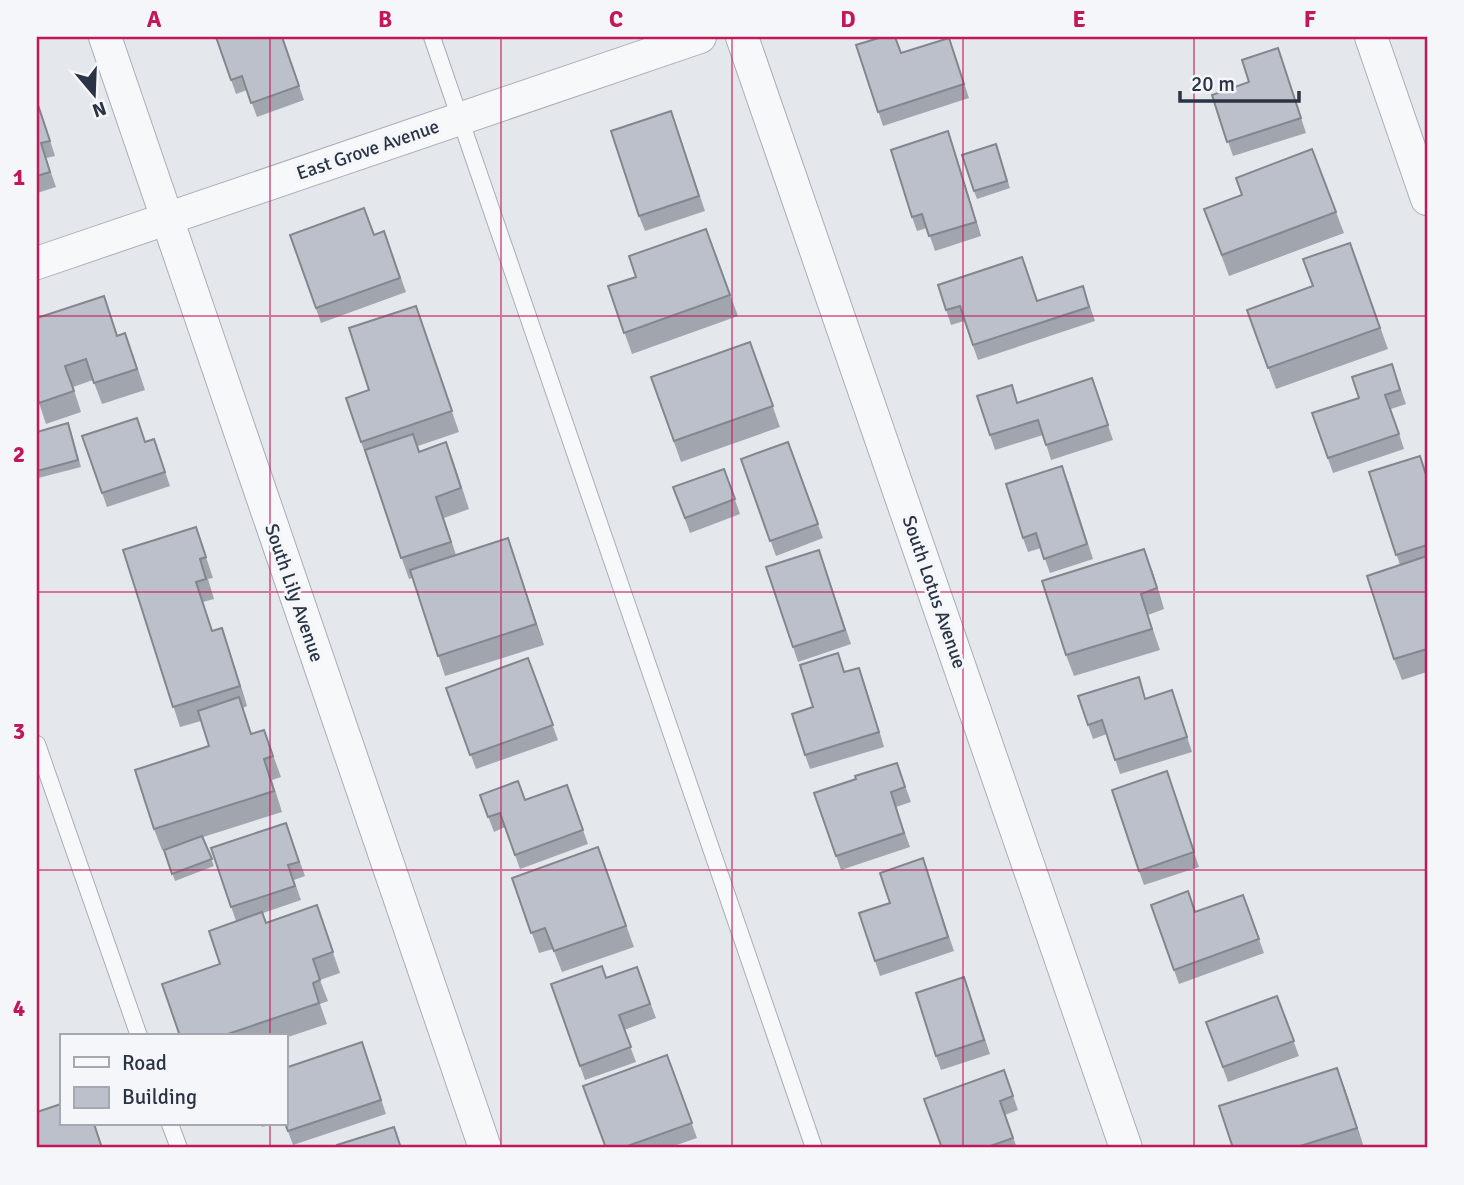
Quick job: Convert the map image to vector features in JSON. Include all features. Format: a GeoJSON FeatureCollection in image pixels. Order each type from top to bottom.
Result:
{"type":"FeatureCollection","features":[{"type":"Feature","properties":{"kind":"street","name":"South Lily Avenue"},"geometry":{"type":"LineString","coordinates":[[105,37],[485,1148]]}},
{"type":"Feature","properties":{"kind":"street","name":"East Grove Avenue"},"geometry":{"type":"LineString","coordinates":[[37,263],[700,37]]}},
{"type":"Feature","properties":{"kind":"street","name":"South Lotus Avenue"},"geometry":{"type":"LineString","coordinates":[[742,37],[1126,1148]]}},
{"type":"Feature","properties":{"kind":"street"},"geometry":{"type":"LineString","coordinates":[[1371,37],[1427,199]]}},
{"type":"Feature","properties":{"kind":"lane"},"geometry":{"type":"LineString","coordinates":[[432,37],[814,1148]]}},
{"type":"Feature","properties":{"kind":"lane"},"geometry":{"type":"LineString","coordinates":[[37,744],[138,1034]]}},
{"type":"Feature","properties":{"kind":"lane"},"geometry":{"type":"LineString","coordinates":[[171,1126],[179,1148]]}},
{"type":"Feature","properties":{"kind":"building"},"geometry":{"type":"Polygon","coordinates":[[[216,37],[282,37],[299,86],[251,103],[242,76],[231,80],[216,37]]]}},
{"type":"Feature","properties":{"kind":"building"},"geometry":{"type":"Polygon","coordinates":[[[882,37],[895,37],[901,53],[949,38],[964,84],[878,112],[856,45],[882,37]]]}},
{"type":"Feature","properties":{"kind":"building"},"geometry":{"type":"Polygon","coordinates":[[[1278,48],[1301,118],[1227,142],[1212,95],[1249,82],[1242,60],[1278,48]]]}},
{"type":"Feature","properties":{"kind":"building"},"geometry":{"type":"Polygon","coordinates":[[[37,102],[50,141],[41,143],[50,172],[37,176],[37,102]]]}},
{"type":"Feature","properties":{"kind":"building"},"geometry":{"type":"Polygon","coordinates":[[[671,111],[699,196],[639,216],[611,131],[671,111]]]}},
{"type":"Feature","properties":{"kind":"building"},"geometry":{"type":"Polygon","coordinates":[[[948,131],[976,222],[929,236],[922,214],[912,217],[891,150],[948,131]]]}},
{"type":"Feature","properties":{"kind":"building"},"geometry":{"type":"Polygon","coordinates":[[[996,144],[1007,181],[974,191],[962,155],[996,144]]]}},
{"type":"Feature","properties":{"kind":"building"},"geometry":{"type":"Polygon","coordinates":[[[1312,149],[1336,212],[1222,255],[1204,209],[1242,195],[1236,178],[1312,149]]]}},
{"type":"Feature","properties":{"kind":"building"},"geometry":{"type":"Polygon","coordinates":[[[364,208],[374,235],[384,231],[400,278],[316,308],[290,235],[364,208]]]}},
{"type":"Feature","properties":{"kind":"building"},"geometry":{"type":"Polygon","coordinates":[[[706,229],[730,295],[624,333],[608,286],[636,277],[629,256],[706,229]]]}},
{"type":"Feature","properties":{"kind":"building"},"geometry":{"type":"Polygon","coordinates":[[[1350,243],[1380,328],[1268,368],[1247,310],[1313,286],[1303,259],[1350,243]]]}},
{"type":"Feature","properties":{"kind":"building"},"geometry":{"type":"Polygon","coordinates":[[[1022,257],[1037,301],[1083,286],[1089,307],[973,345],[960,306],[946,310],[938,285],[1022,257]]]}},
{"type":"Feature","properties":{"kind":"building"},"geometry":{"type":"Polygon","coordinates":[[[104,296],[117,336],[125,333],[137,369],[94,383],[86,359],[65,366],[74,391],[39,403],[37,318],[104,296]]]}},
{"type":"Feature","properties":{"kind":"building"},"geometry":{"type":"Polygon","coordinates":[[[416,306],[452,411],[361,442],[346,398],[369,390],[349,328],[416,306]]]}},
{"type":"Feature","properties":{"kind":"building"},"geometry":{"type":"Polygon","coordinates":[[[750,342],[773,406],[674,441],[651,377],[750,342]]]}},
{"type":"Feature","properties":{"kind":"building"},"geometry":{"type":"Polygon","coordinates":[[[1392,364],[1400,390],[1385,395],[1399,434],[1328,458],[1312,413],[1359,398],[1352,377],[1392,364]]]}},
{"type":"Feature","properties":{"kind":"building"},"geometry":{"type":"Polygon","coordinates":[[[1092,378],[1108,425],[1046,445],[1038,420],[990,435],[977,396],[1012,385],[1017,403],[1092,378]]]}},
{"type":"Feature","properties":{"kind":"building"},"geometry":{"type":"Polygon","coordinates":[[[137,418],[145,442],[154,439],[165,472],[102,493],[82,436],[137,418]]]}},
{"type":"Feature","properties":{"kind":"building"},"geometry":{"type":"Polygon","coordinates":[[[68,423],[78,460],[37,471],[37,432],[68,423]]]}},
{"type":"Feature","properties":{"kind":"building"},"geometry":{"type":"Polygon","coordinates":[[[413,434],[419,452],[446,442],[461,488],[436,497],[451,542],[401,558],[365,450],[413,434]]]}},
{"type":"Feature","properties":{"kind":"building"},"geometry":{"type":"Polygon","coordinates":[[[788,442],[818,524],[770,541],[741,459],[788,442]]]}},
{"type":"Feature","properties":{"kind":"building"},"geometry":{"type":"Polygon","coordinates":[[[1420,456],[1427,478],[1427,545],[1396,555],[1369,472],[1420,456]]]}},
{"type":"Feature","properties":{"kind":"building"},"geometry":{"type":"Polygon","coordinates":[[[1062,466],[1087,544],[1044,559],[1036,533],[1023,538],[1006,484],[1062,466]]]}},
{"type":"Feature","properties":{"kind":"building"},"geometry":{"type":"Polygon","coordinates":[[[724,469],[735,499],[685,518],[673,487],[724,469]]]}},
{"type":"Feature","properties":{"kind":"building"},"geometry":{"type":"Polygon","coordinates":[[[196,527],[206,557],[200,559],[206,579],[196,582],[212,631],[222,628],[240,686],[173,707],[123,550],[196,527]]]}},
{"type":"Feature","properties":{"kind":"building"},"geometry":{"type":"Polygon","coordinates":[[[508,538],[536,624],[438,656],[410,570],[508,538]]]}},
{"type":"Feature","properties":{"kind":"building"},"geometry":{"type":"Polygon","coordinates":[[[1144,549],[1157,588],[1141,594],[1152,629],[1066,655],[1042,581],[1144,549]]]}},
{"type":"Feature","properties":{"kind":"building"},"geometry":{"type":"Polygon","coordinates":[[[819,550],[845,630],[793,647],[766,567],[819,550]]]}},
{"type":"Feature","properties":{"kind":"building"},"geometry":{"type":"Polygon","coordinates":[[[1427,556],[1427,649],[1394,659],[1367,576],[1427,556]]]}},
{"type":"Feature","properties":{"kind":"building"},"geometry":{"type":"Polygon","coordinates":[[[838,653],[844,672],[859,668],[879,732],[805,755],[792,714],[813,707],[800,665],[838,653]]]}},
{"type":"Feature","properties":{"kind":"building"},"geometry":{"type":"Polygon","coordinates":[[[528,658],[553,725],[470,755],[446,688],[528,658]]]}},
{"type":"Feature","properties":{"kind":"building"},"geometry":{"type":"Polygon","coordinates":[[[1139,677],[1145,699],[1172,690],[1187,737],[1115,760],[1102,720],[1088,725],[1078,696],[1139,677]]]}},
{"type":"Feature","properties":{"kind":"building"},"geometry":{"type":"Polygon","coordinates":[[[239,697],[251,734],[264,730],[273,756],[264,759],[274,791],[154,829],[135,770],[209,746],[198,711],[239,697]]]}},
{"type":"Feature","properties":{"kind":"building"},"geometry":{"type":"Polygon","coordinates":[[[897,763],[905,787],[891,792],[904,833],[836,856],[814,793],[897,763]]]}},
{"type":"Feature","properties":{"kind":"building"},"geometry":{"type":"Polygon","coordinates":[[[1167,771],[1194,852],[1139,871],[1112,790],[1167,771]]]}},
{"type":"Feature","properties":{"kind":"building"},"geometry":{"type":"Polygon","coordinates":[[[518,781],[525,800],[567,785],[583,830],[515,855],[500,813],[488,817],[480,795],[518,781]]]}},
{"type":"Feature","properties":{"kind":"building"},"geometry":{"type":"Polygon","coordinates":[[[286,823],[299,862],[288,865],[295,886],[231,907],[211,848],[286,823]]]}},
{"type":"Feature","properties":{"kind":"building"},"geometry":{"type":"Polygon","coordinates":[[[202,836],[212,859],[172,874],[164,850],[202,836]]]}},
{"type":"Feature","properties":{"kind":"building"},"geometry":{"type":"Polygon","coordinates":[[[598,847],[626,926],[554,951],[545,928],[531,933],[512,878],[598,847]]]}},
{"type":"Feature","properties":{"kind":"building"},"geometry":{"type":"Polygon","coordinates":[[[923,858],[948,937],[875,961],[859,913],[890,903],[880,873],[923,858]]]}},
{"type":"Feature","properties":{"kind":"building"},"geometry":{"type":"Polygon","coordinates":[[[1188,891],[1195,912],[1243,895],[1259,939],[1174,970],[1151,905],[1188,891]]]}},
{"type":"Feature","properties":{"kind":"building"},"geometry":{"type":"Polygon","coordinates":[[[317,905],[333,952],[313,959],[320,980],[313,983],[319,1003],[228,1034],[179,1034],[162,984],[220,964],[209,931],[262,912],[266,923],[317,905]]]}},
{"type":"Feature","properties":{"kind":"building"},"geometry":{"type":"Polygon","coordinates":[[[602,966],[606,978],[637,967],[650,1004],[619,1015],[631,1047],[580,1066],[551,984],[602,966]]]}},
{"type":"Feature","properties":{"kind":"building"},"geometry":{"type":"Polygon","coordinates":[[[964,977],[984,1040],[936,1056],[916,993],[964,977]]]}},
{"type":"Feature","properties":{"kind":"building"},"geometry":{"type":"Polygon","coordinates":[[[1277,996],[1294,1041],[1223,1067],[1206,1022],[1277,996]]]}},
{"type":"Feature","properties":{"kind":"building"},"geometry":{"type":"Polygon","coordinates":[[[362,1042],[381,1100],[288,1131],[287,1067],[362,1042]]]}},
{"type":"Feature","properties":{"kind":"building"},"geometry":{"type":"Polygon","coordinates":[[[667,1055],[692,1123],[622,1148],[606,1148],[583,1086],[667,1055]]]}},
{"type":"Feature","properties":{"kind":"building"},"geometry":{"type":"Polygon","coordinates":[[[1337,1068],[1357,1128],[1294,1148],[1233,1148],[1219,1106],[1337,1068]]]}},
{"type":"Feature","properties":{"kind":"building"},"geometry":{"type":"Polygon","coordinates":[[[1004,1070],[1013,1096],[1000,1101],[1013,1138],[985,1148],[942,1148],[924,1099],[1004,1070]]]}},
{"type":"Feature","properties":{"kind":"building"},"geometry":{"type":"Polygon","coordinates":[[[60,1104],[60,1126],[95,1126],[102,1148],[37,1148],[37,1112],[60,1104]]]}},
{"type":"Feature","properties":{"kind":"building"},"geometry":{"type":"Polygon","coordinates":[[[394,1127],[401,1148],[338,1148],[337,1145],[394,1127]]]}}]}
